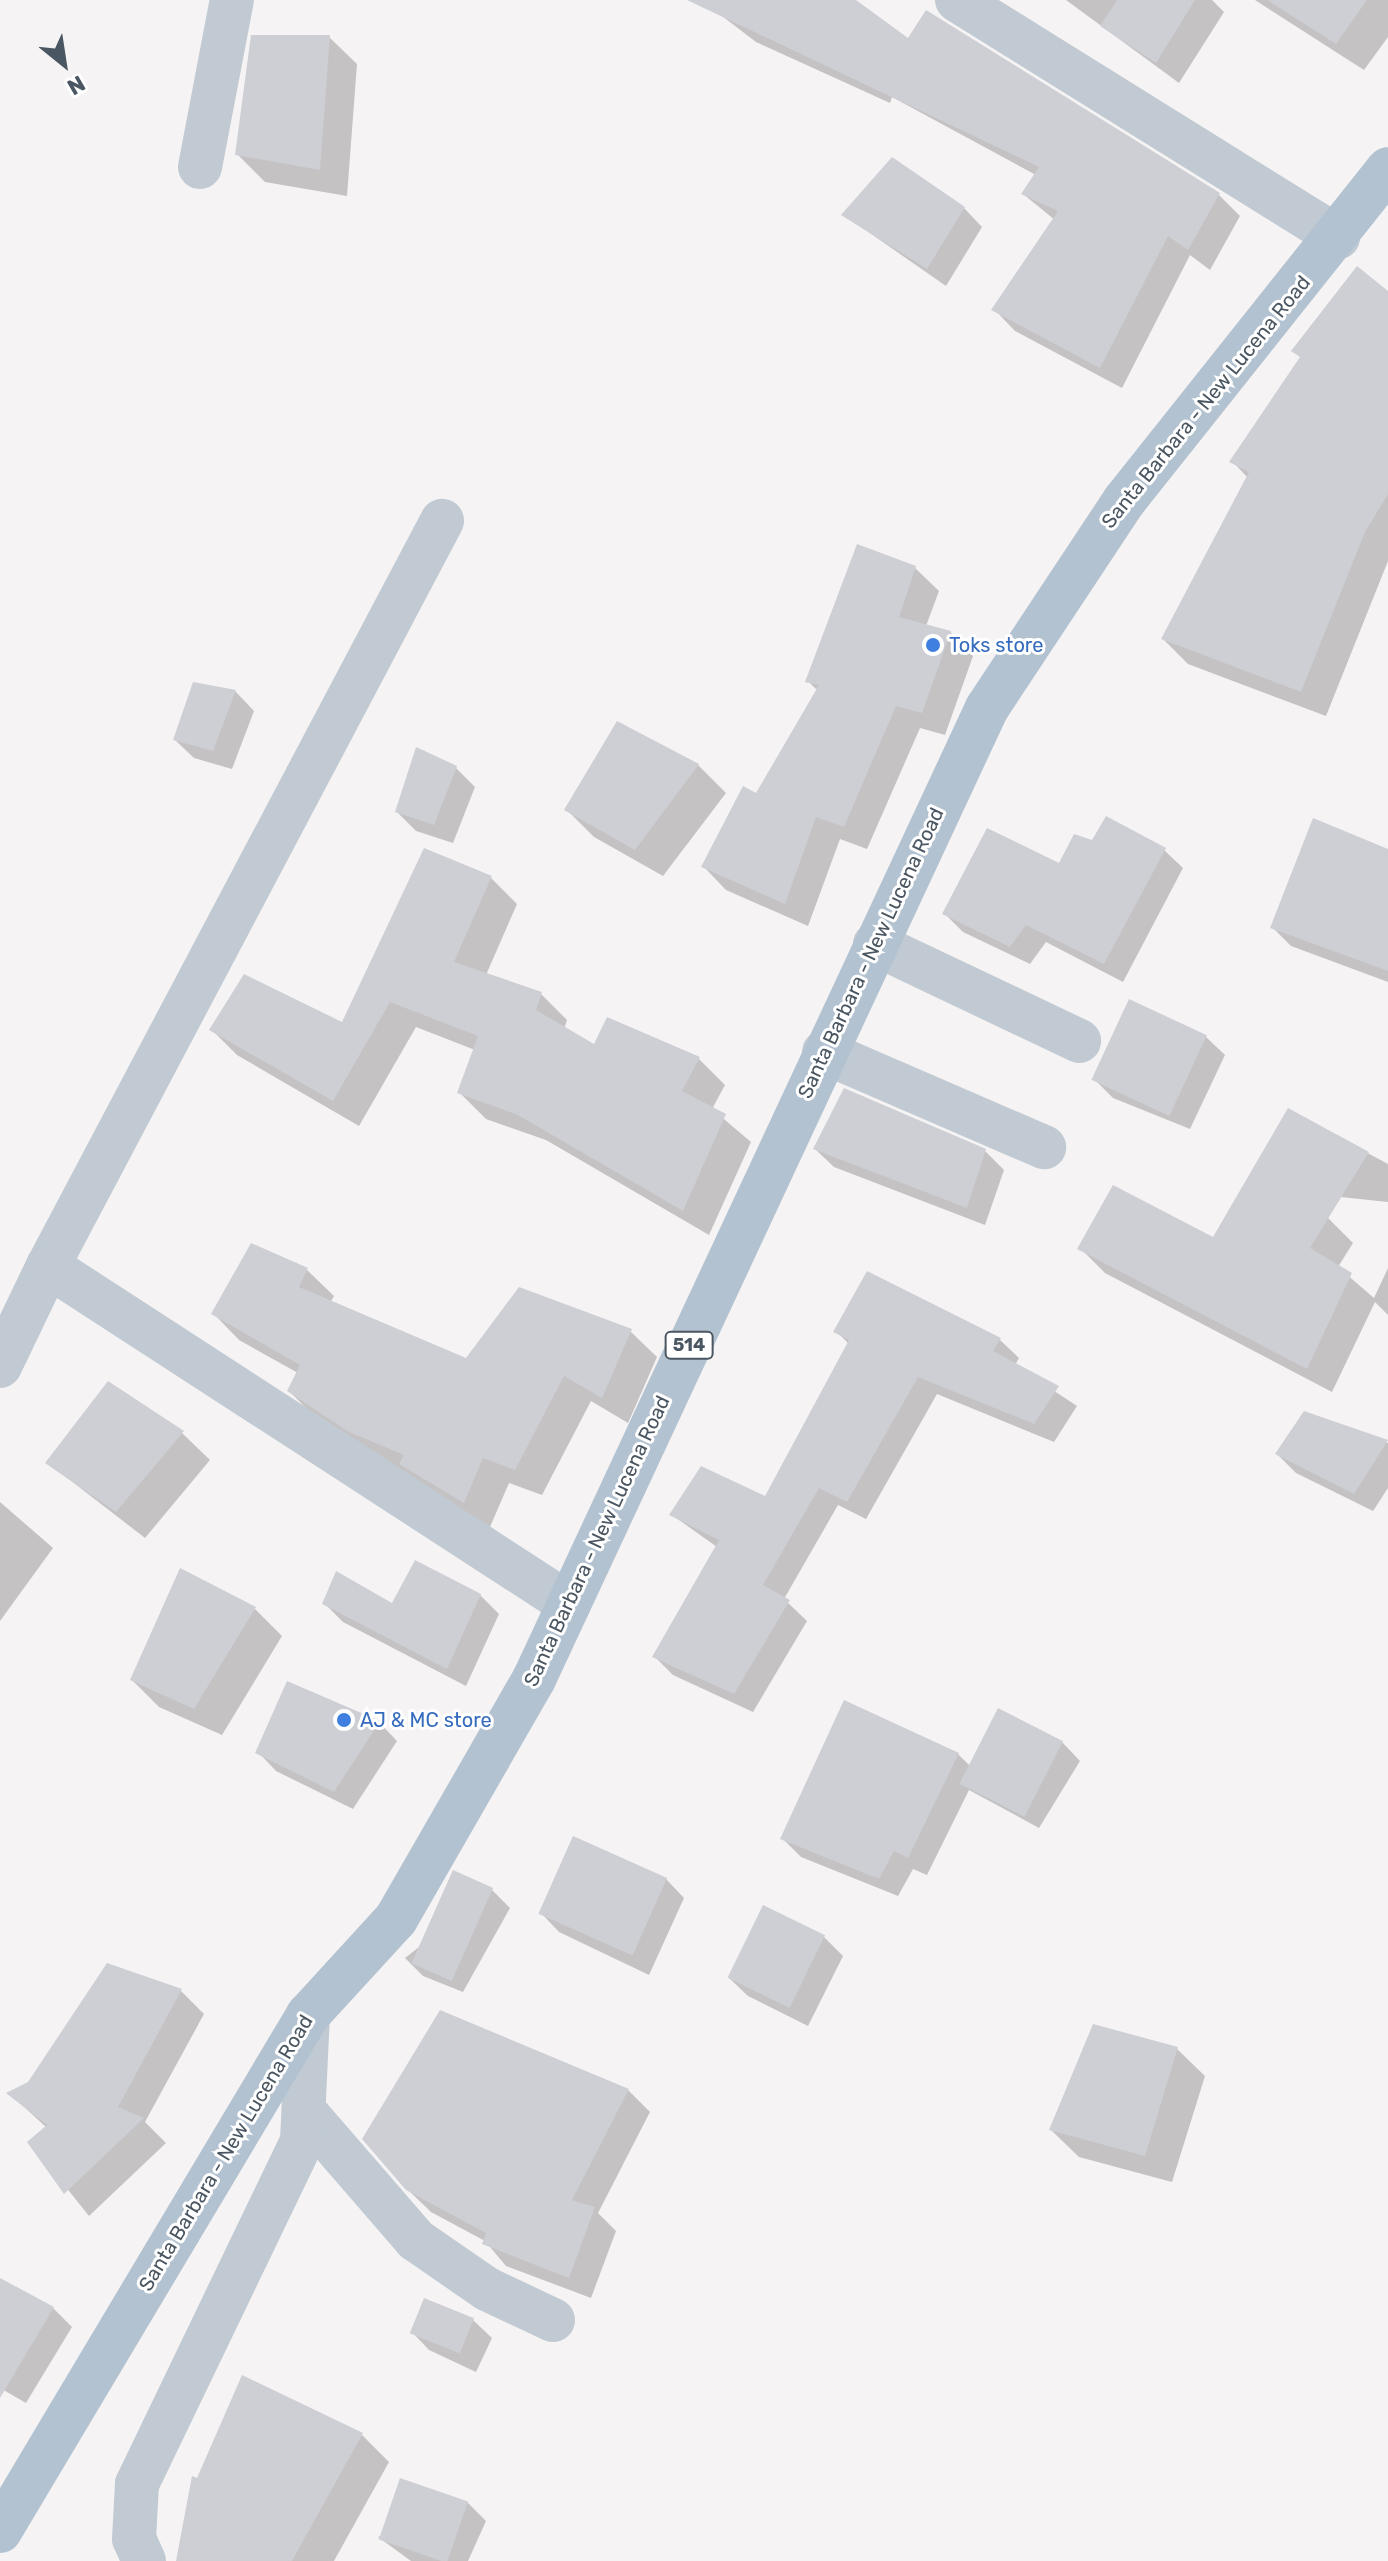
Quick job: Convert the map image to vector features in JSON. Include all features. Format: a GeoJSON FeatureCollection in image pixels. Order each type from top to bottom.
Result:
{"type":"FeatureCollection","features":[{"type":"Feature","properties":{"kind":"main road","name":"Santa Barbara - New Lucena Road"},"geometry":{"type":"LineString","coordinates":[[0,2531],[308,2015],[396,1919],[569,1604],[824,1052],[995,695],[1124,501],[1338,237],[1388,169]]}},
{"type":"Feature","properties":{"kind":"street"},"geometry":{"type":"LineString","coordinates":[[200,167],[232,0]]}},
{"type":"Feature","properties":{"kind":"street"},"geometry":{"type":"LineString","coordinates":[[957,0],[1338,237]]}},
{"type":"Feature","properties":{"kind":"street"},"geometry":{"type":"LineString","coordinates":[[0,1366],[48,1266],[442,521]]}},
{"type":"Feature","properties":{"kind":"street"},"geometry":{"type":"LineString","coordinates":[[875,944],[1079,1041]]}},
{"type":"Feature","properties":{"kind":"street"},"geometry":{"type":"LineString","coordinates":[[824,1052],[1044,1147]]}},
{"type":"Feature","properties":{"kind":"street"},"geometry":{"type":"LineString","coordinates":[[48,1266],[569,1604]]}},
{"type":"Feature","properties":{"kind":"street"},"geometry":{"type":"LineString","coordinates":[[144,2561],[134,2539],[137,2484],[302,2141],[306,2113],[308,2015]]}},
{"type":"Feature","properties":{"kind":"street"},"geometry":{"type":"LineString","coordinates":[[306,2113],[416,2240],[487,2289],[553,2320]]}},
{"type":"Feature","properties":{"kind":"building"},"geometry":{"type":"Polygon","coordinates":[[[687,0],[856,0],[908,38],[926,10],[1220,193],[1188,250],[1168,236],[1100,368],[991,310],[1058,211],[1021,194],[1039,167],[687,0]]]}},
{"type":"Feature","properties":{"kind":"building"},"geometry":{"type":"Polygon","coordinates":[[[1117,0],[1195,0],[1156,63],[1100,26],[1117,0]]]}},
{"type":"Feature","properties":{"kind":"building"},"geometry":{"type":"Polygon","coordinates":[[[1267,0],[1367,0],[1336,44],[1267,0]]]}},
{"type":"Feature","properties":{"kind":"building"},"geometry":{"type":"Polygon","coordinates":[[[251,35],[330,35],[320,170],[235,155],[251,35]]]}},
{"type":"Feature","properties":{"kind":"building"},"geometry":{"type":"Polygon","coordinates":[[[892,157],[965,207],[927,269],[841,215],[892,157]]]}},
{"type":"Feature","properties":{"kind":"building"},"geometry":{"type":"Polygon","coordinates":[[[1357,266],[1388,291],[1388,494],[1365,532],[1301,692],[1161,639],[1249,472],[1229,462],[1300,357],[1291,351],[1357,266]]]}},
{"type":"Feature","properties":{"kind":"building"},"geometry":{"type":"Polygon","coordinates":[[[857,544],[916,566],[899,617],[951,631],[922,713],[896,706],[844,827],[816,817],[785,904],[701,867],[743,786],[756,793],[819,685],[805,682],[857,544]]]}},
{"type":"Feature","properties":{"kind":"building"},"geometry":{"type":"Polygon","coordinates":[[[193,682],[236,690],[213,751],[173,740],[193,682]]]}},
{"type":"Feature","properties":{"kind":"building"},"geometry":{"type":"Polygon","coordinates":[[[617,721],[699,764],[635,850],[564,810],[617,721]]]}},
{"type":"Feature","properties":{"kind":"building"},"geometry":{"type":"Polygon","coordinates":[[[416,747],[457,766],[434,825],[395,812],[416,747]]]}},
{"type":"Feature","properties":{"kind":"building"},"geometry":{"type":"Polygon","coordinates":[[[1106,816],[1166,848],[1104,964],[1026,925],[1010,947],[942,914],[987,828],[1059,863],[1074,834],[1092,840],[1106,816]]]}},
{"type":"Feature","properties":{"kind":"building"},"geometry":{"type":"Polygon","coordinates":[[[1313,818],[1388,849],[1388,971],[1270,928],[1313,818]]]}},
{"type":"Feature","properties":{"kind":"building"},"geometry":{"type":"Polygon","coordinates":[[[424,848],[492,876],[454,962],[542,992],[536,1010],[594,1044],[607,1017],[700,1057],[682,1091],[726,1114],[683,1211],[518,1115],[457,1093],[478,1036],[390,1002],[333,1101],[209,1030],[244,974],[342,1022],[424,848]]]}},
{"type":"Feature","properties":{"kind":"building"},"geometry":{"type":"Polygon","coordinates":[[[1129,999],[1207,1035],[1169,1116],[1091,1080],[1129,999]]]}},
{"type":"Feature","properties":{"kind":"building"},"geometry":{"type":"Polygon","coordinates":[[[844,1088],[986,1149],[967,1208],[813,1149],[844,1088]]]}},
{"type":"Feature","properties":{"kind":"building"},"geometry":{"type":"Polygon","coordinates":[[[1288,1108],[1369,1152],[1310,1248],[1352,1273],[1307,1369],[1077,1249],[1113,1185],[1213,1237],[1288,1108]]]}},
{"type":"Feature","properties":{"kind":"building"},"geometry":{"type":"Polygon","coordinates":[[[251,1243],[308,1268],[299,1287],[466,1358],[519,1287],[632,1329],[602,1398],[564,1376],[515,1470],[483,1458],[464,1503],[399,1464],[404,1455],[349,1432],[287,1391],[300,1365],[211,1314],[251,1243]]]}},
{"type":"Feature","properties":{"kind":"building"},"geometry":{"type":"Polygon","coordinates":[[[867,1271],[1001,1338],[993,1351],[1059,1386],[1034,1424],[918,1377],[847,1502],[819,1488],[763,1585],[790,1600],[734,1694],[652,1657],[719,1540],[669,1515],[701,1466],[765,1496],[849,1340],[833,1332],[867,1271]]]}},
{"type":"Feature","properties":{"kind":"building"},"geometry":{"type":"Polygon","coordinates":[[[108,1381],[184,1431],[116,1512],[45,1463],[108,1381]]]}},
{"type":"Feature","properties":{"kind":"building"},"geometry":{"type":"Polygon","coordinates":[[[1304,1411],[1388,1440],[1354,1494],[1275,1454],[1304,1411]]]}},
{"type":"Feature","properties":{"kind":"building"},"geometry":{"type":"Polygon","coordinates":[[[415,1560],[481,1594],[447,1669],[322,1604],[336,1571],[392,1603],[415,1560]]]}},
{"type":"Feature","properties":{"kind":"building"},"geometry":{"type":"Polygon","coordinates":[[[180,1568],[256,1607],[194,1709],[130,1680],[180,1568]]]}},
{"type":"Feature","properties":{"kind":"building"},"geometry":{"type":"Polygon","coordinates":[[[287,1681],[380,1721],[334,1792],[255,1753],[287,1681]]]}},
{"type":"Feature","properties":{"kind":"building"},"geometry":{"type":"Polygon","coordinates":[[[844,1700],[959,1753],[908,1858],[894,1851],[879,1879],[780,1839],[844,1700]]]}},
{"type":"Feature","properties":{"kind":"building"},"geometry":{"type":"Polygon","coordinates":[[[998,1708],[1063,1741],[1024,1817],[959,1784],[998,1708]]]}},
{"type":"Feature","properties":{"kind":"building"},"geometry":{"type":"Polygon","coordinates":[[[573,1836],[667,1878],[633,1956],[538,1914],[573,1836]]]}},
{"type":"Feature","properties":{"kind":"building"},"geometry":{"type":"Polygon","coordinates":[[[453,1870],[493,1888],[452,1981],[412,1963],[453,1870]]]}},
{"type":"Feature","properties":{"kind":"building"},"geometry":{"type":"Polygon","coordinates":[[[763,1905],[825,1935],[790,2008],[727,1978],[763,1905]]]}},
{"type":"Feature","properties":{"kind":"building"},"geometry":{"type":"Polygon","coordinates":[[[107,1963],[182,1989],[118,2107],[144,2118],[64,2194],[27,2142],[47,2125],[6,2093],[28,2082],[107,1963]]]}},
{"type":"Feature","properties":{"kind":"building"},"geometry":{"type":"Polygon","coordinates":[[[440,2010],[629,2089],[572,2200],[595,2207],[569,2278],[482,2244],[486,2233],[406,2190],[362,2139],[440,2010]]]}},
{"type":"Feature","properties":{"kind":"building"},"geometry":{"type":"Polygon","coordinates":[[[1093,2024],[1178,2047],[1145,2156],[1049,2130],[1093,2024]]]}},
{"type":"Feature","properties":{"kind":"building"},"geometry":{"type":"Polygon","coordinates":[[[0,2278],[54,2307],[0,2398],[0,2278]]]}},
{"type":"Feature","properties":{"kind":"building"},"geometry":{"type":"Polygon","coordinates":[[[424,2298],[474,2318],[460,2353],[410,2333],[424,2298]]]}},
{"type":"Feature","properties":{"kind":"building"},"geometry":{"type":"Polygon","coordinates":[[[242,2375],[363,2433],[292,2561],[176,2561],[192,2476],[197,2478],[242,2375]]]}},
{"type":"Feature","properties":{"kind":"building"},"geometry":{"type":"Polygon","coordinates":[[[400,2478],[468,2501],[448,2561],[379,2539],[400,2478]]]}},
{"type":"Feature","properties":{"kind":"place","name":"Toks store"},"geometry":{"type":"Point","coordinates":[933,645]}},
{"type":"Feature","properties":{"kind":"place","name":"AJ & MC store"},"geometry":{"type":"Point","coordinates":[344,1720]}}]}
